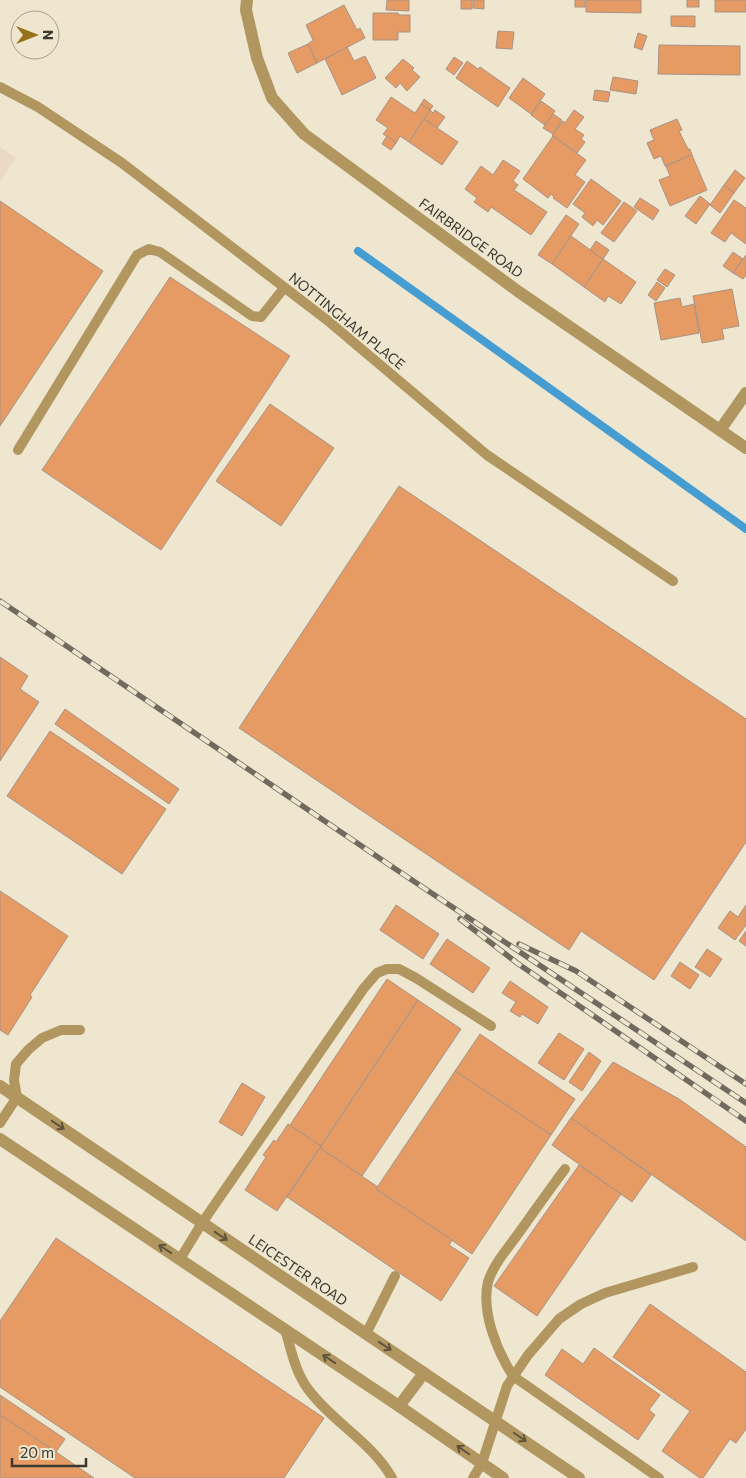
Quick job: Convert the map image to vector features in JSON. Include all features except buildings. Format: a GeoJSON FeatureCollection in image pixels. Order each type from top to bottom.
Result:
{"type":"FeatureCollection","features":[{"type":"Feature","properties":{"kind":"street","name":"FAIRBRIDGE ROAD"},"geometry":{"type":"LineString","coordinates":[[247,0],[246,10],[257,58],[272,98],[304,134],[519,292],[746,448]]}},
{"type":"Feature","properties":{"kind":"street"},"geometry":{"type":"LineString","coordinates":[[720,430],[746,393]]}},
{"type":"Feature","properties":{"kind":"street","name":"LEICESTER ROAD"},"geometry":{"type":"LineString","coordinates":[[0,1086],[579,1478]]}},
{"type":"Feature","properties":{"kind":"street"},"geometry":{"type":"LineString","coordinates":[[0,1139],[285,1329],[503,1478]]}},
{"type":"Feature","properties":{"kind":"street"},"geometry":{"type":"LineString","coordinates":[[399,1406],[424,1373]]}},
{"type":"Feature","properties":{"kind":"lane","name":"NOTTINGHAM PLACE"},"geometry":{"type":"LineString","coordinates":[[0,87],[38,108],[122,163],[328,320],[487,455],[673,582]]}},
{"type":"Feature","properties":{"kind":"lane"},"geometry":{"type":"LineString","coordinates":[[18,450],[137,255],[149,249],[160,252],[252,316],[261,317],[284,288]]}},
{"type":"Feature","properties":{"kind":"lane"},"geometry":{"type":"LineString","coordinates":[[180,1259],[202,1223],[364,988],[377,973],[387,969],[399,969],[491,1026]]}},
{"type":"Feature","properties":{"kind":"lane"},"geometry":{"type":"LineString","coordinates":[[0,1123],[17,1098],[14,1080],[16,1064],[28,1050],[42,1038],[61,1030],[80,1030]]}},
{"type":"Feature","properties":{"kind":"lane"},"geometry":{"type":"LineString","coordinates":[[565,1168],[501,1257],[488,1281],[487,1307],[494,1341],[502,1360],[513,1376],[659,1478]]}},
{"type":"Feature","properties":{"kind":"lane"},"geometry":{"type":"LineString","coordinates":[[473,1478],[482,1464],[507,1386],[548,1329],[569,1311],[605,1293],[693,1267]]}},
{"type":"Feature","properties":{"kind":"lane"},"geometry":{"type":"LineString","coordinates":[[366,1334],[395,1276]]}},
{"type":"Feature","properties":{"kind":"lane"},"geometry":{"type":"LineString","coordinates":[[285,1329],[297,1370],[306,1387],[318,1401],[361,1440],[392,1478]]}},
{"type":"Feature","properties":{"kind":"shaded area"},"geometry":{"type":"Polygon","coordinates":[[[0,147],[16,158],[0,182],[0,147]]]}},
{"type":"Feature","properties":{"kind":"waterway"},"geometry":{"type":"LineString","coordinates":[[358,251],[746,529]]}},
{"type":"Feature","properties":{"kind":"railway"},"geometry":{"type":"LineString","coordinates":[[0,601],[391,866],[746,1103]]}},
{"type":"Feature","properties":{"kind":"railway"},"geometry":{"type":"LineString","coordinates":[[460,919],[517,963],[746,1121]]}},
{"type":"Feature","properties":{"kind":"railway"},"geometry":{"type":"LineString","coordinates":[[519,944],[576,971],[746,1084]]}}]}
